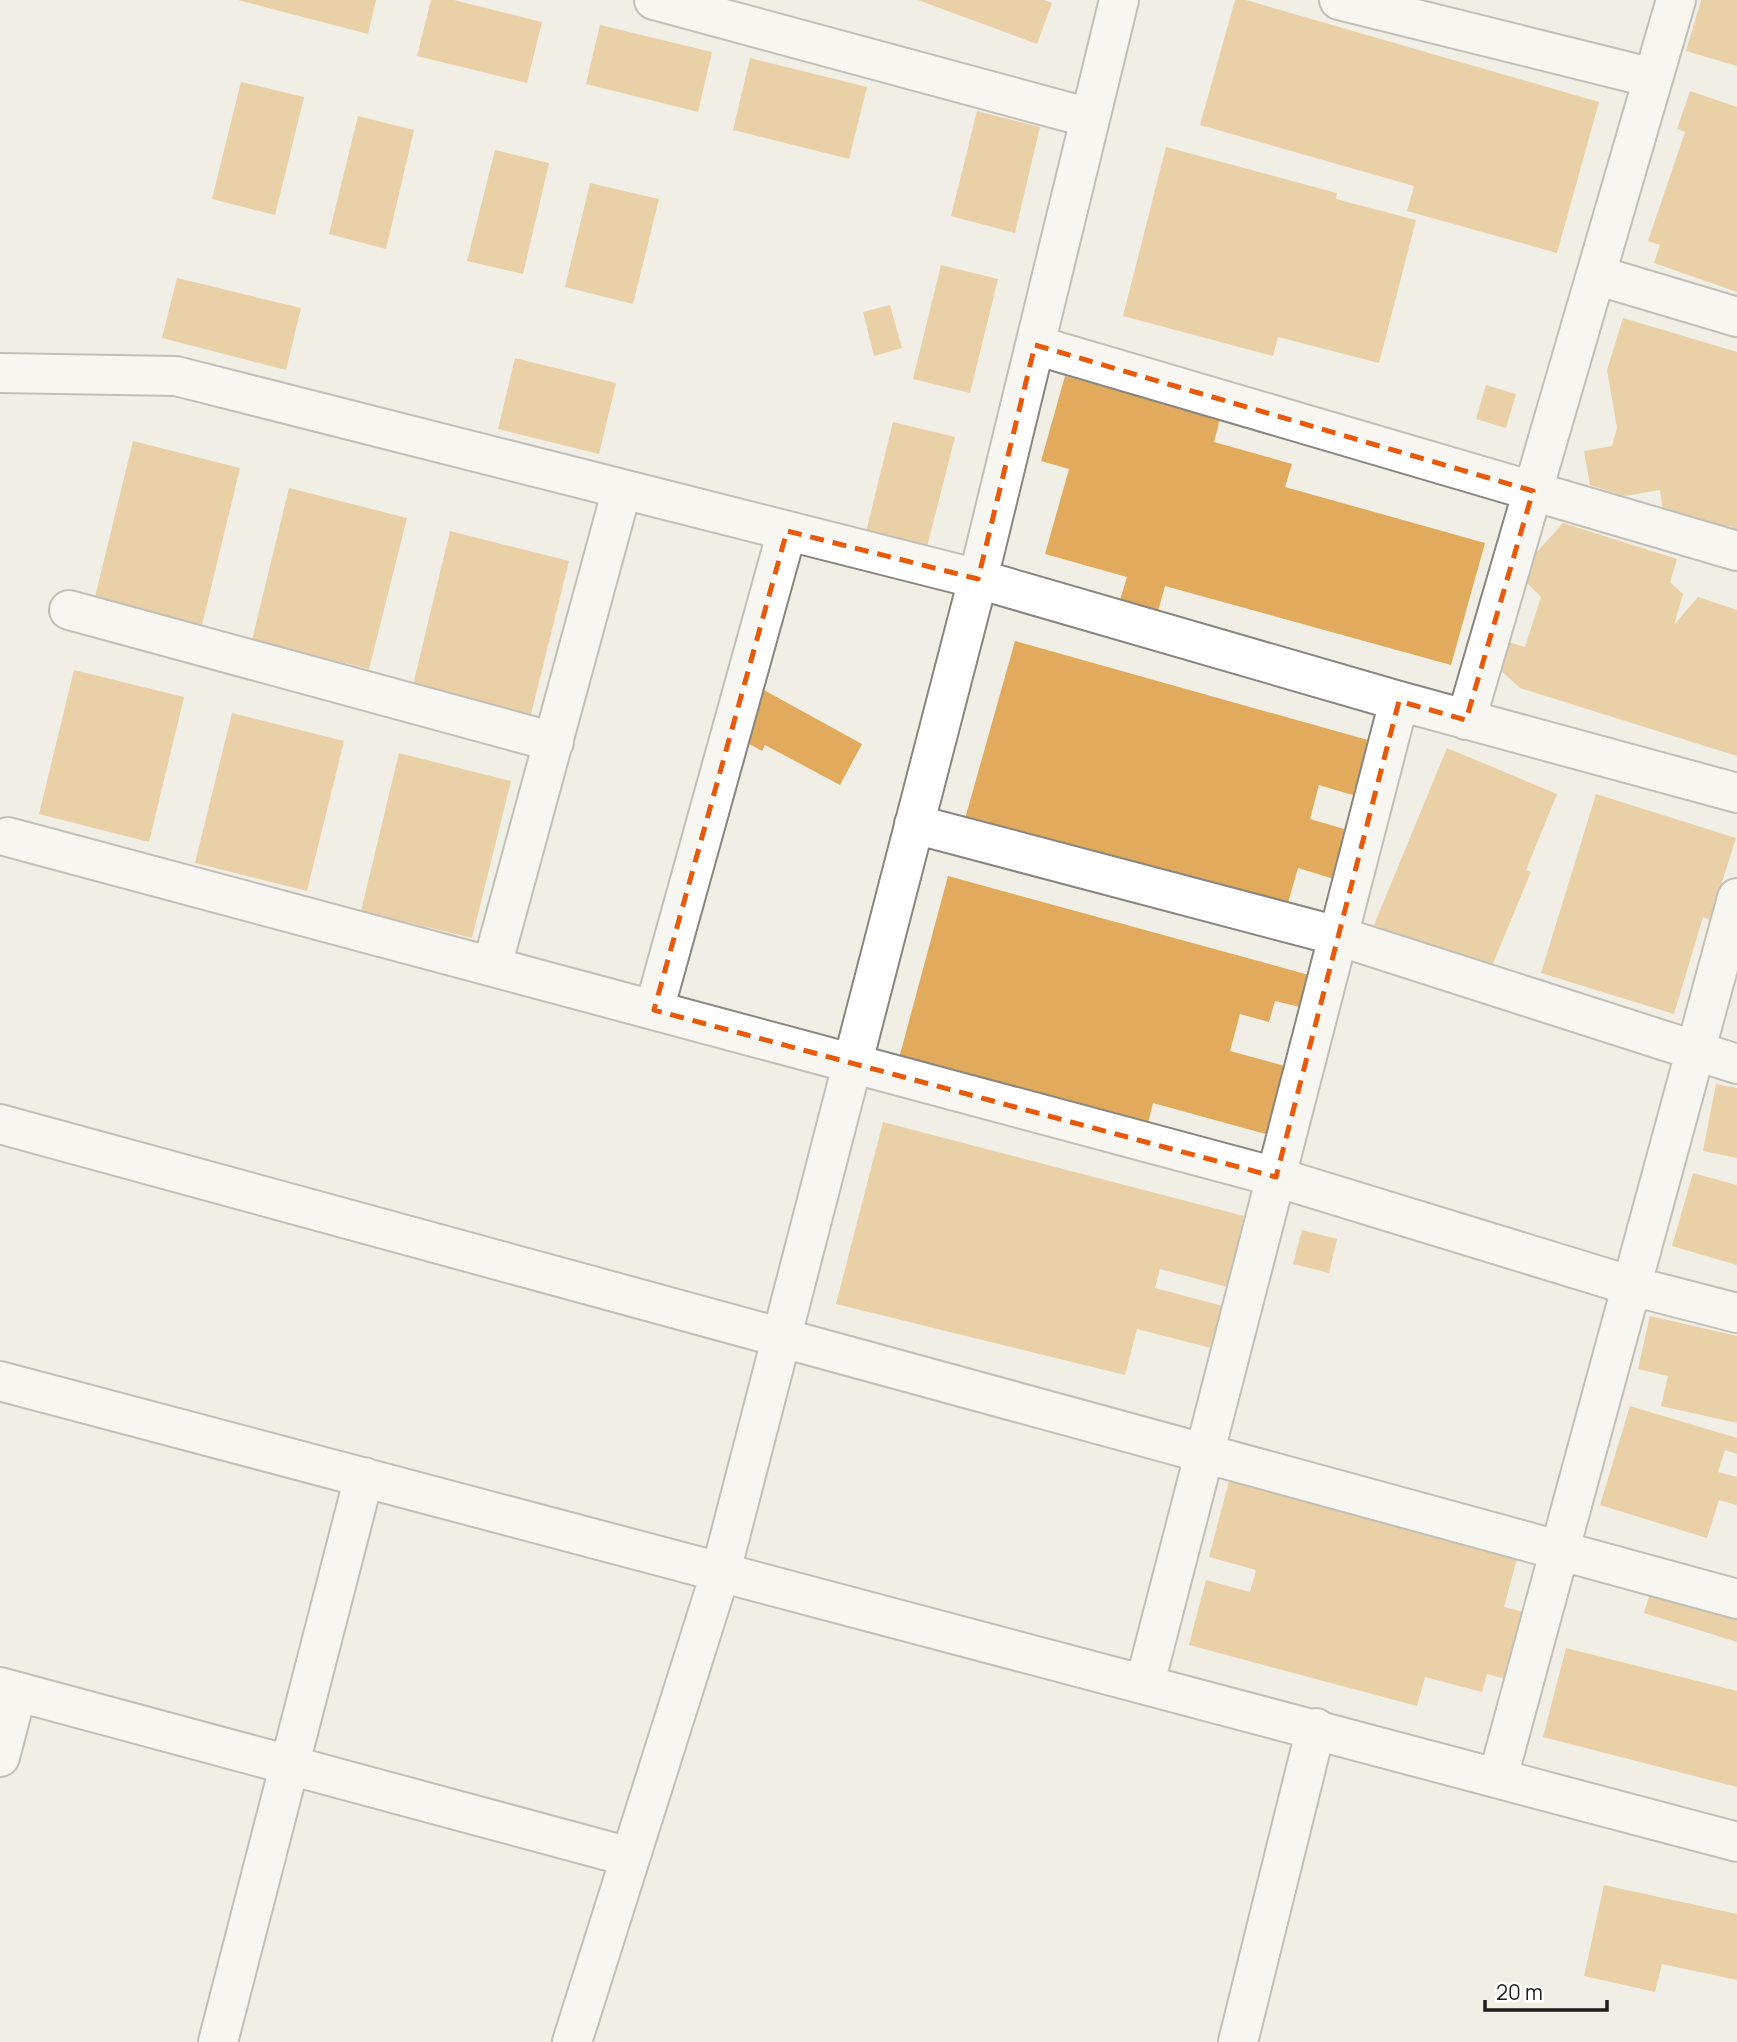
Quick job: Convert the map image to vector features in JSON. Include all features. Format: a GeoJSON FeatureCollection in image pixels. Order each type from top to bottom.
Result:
{"type":"FeatureCollection","features":[{"type":"Feature","properties":{"kind":"street"},"geometry":{"type":"LineString","coordinates":[[655,0],[1090,118]]}},
{"type":"Feature","properties":{"kind":"street"},"geometry":{"type":"LineString","coordinates":[[572,2042],[721,1571],[783,1340],[978,579],[1119,0]]}},
{"type":"Feature","properties":{"kind":"street"},"geometry":{"type":"LineString","coordinates":[[1339,0],[1653,78]]}},
{"type":"Feature","properties":{"kind":"street"},"geometry":{"type":"LineString","coordinates":[[1466,720],[1676,0]]}},
{"type":"Feature","properties":{"kind":"street"},"geometry":{"type":"LineString","coordinates":[[1596,275],[1737,317]]}},
{"type":"Feature","properties":{"kind":"street"},"geometry":{"type":"LineString","coordinates":[[1035,345],[1737,551]]}},
{"type":"Feature","properties":{"kind":"street"},"geometry":{"type":"LineString","coordinates":[[0,373],[176,376],[978,579],[1466,720],[1737,793]]}},
{"type":"Feature","properties":{"kind":"street"},"geometry":{"type":"LineString","coordinates":[[492,966],[622,489]]}},
{"type":"Feature","properties":{"kind":"street"},"geometry":{"type":"LineString","coordinates":[[654,1010],[787,531]]}},
{"type":"Feature","properties":{"kind":"street"},"geometry":{"type":"LineString","coordinates":[[69,610],[554,742]]}},
{"type":"Feature","properties":{"kind":"street"},"geometry":{"type":"LineString","coordinates":[[1144,1683],[1399,701]]}},
{"type":"Feature","properties":{"kind":"street"},"geometry":{"type":"LineString","coordinates":[[915,824],[1338,936],[1695,1053],[1737,1064]]}},
{"type":"Feature","properties":{"kind":"street"},"geometry":{"type":"LineString","coordinates":[[8,836],[1276,1177],[1632,1286],[1737,1313]]}},
{"type":"Feature","properties":{"kind":"street"},"geometry":{"type":"LineString","coordinates":[[1498,1777],[1737,898]]}},
{"type":"Feature","properties":{"kind":"street"},"geometry":{"type":"LineString","coordinates":[[0,1124],[1737,1599]]}},
{"type":"Feature","properties":{"kind":"street"},"geometry":{"type":"LineString","coordinates":[[0,1381],[1737,1842]]}},
{"type":"Feature","properties":{"kind":"street"},"geometry":{"type":"LineString","coordinates":[[218,2042],[364,1477]]}},
{"type":"Feature","properties":{"kind":"street"},"geometry":{"type":"LineString","coordinates":[[0,1757],[8,1690],[630,1857]]}},
{"type":"Feature","properties":{"kind":"street"},"geometry":{"type":"LineString","coordinates":[[1238,2042],[1315,1728]]}},
{"type":"Feature","properties":{"kind":"highlighted area"},"geometry":{"type":"Polygon","coordinates":[[[1035,345],[1533,491],[1466,720],[1399,701],[1276,1177],[654,1010],[787,531],[978,579],[1035,345]]]}},
{"type":"Feature","properties":{"kind":"building"},"geometry":{"type":"Polygon","coordinates":[[[238,0],[376,0],[368,34],[238,0]]]}},
{"type":"Feature","properties":{"kind":"building"},"geometry":{"type":"Polygon","coordinates":[[[431,0],[454,0],[542,22],[527,83],[417,56],[431,0]]]}},
{"type":"Feature","properties":{"kind":"building"},"geometry":{"type":"Polygon","coordinates":[[[918,0],[1044,0],[1052,3],[1037,44],[918,0]]]}},
{"type":"Feature","properties":{"kind":"building"},"geometry":{"type":"Polygon","coordinates":[[[1235,0],[1246,0],[1599,102],[1557,253],[1407,211],[1414,186],[1200,125],[1235,0]]]}},
{"type":"Feature","properties":{"kind":"building"},"geometry":{"type":"Polygon","coordinates":[[[1701,0],[1737,0],[1737,66],[1686,51],[1701,0]]]}},
{"type":"Feature","properties":{"kind":"building"},"geometry":{"type":"Polygon","coordinates":[[[600,25],[712,52],[698,112],[586,84],[600,25]]]}},
{"type":"Feature","properties":{"kind":"building"},"geometry":{"type":"Polygon","coordinates":[[[750,58],[867,87],[849,159],[733,130],[750,58]]]}},
{"type":"Feature","properties":{"kind":"building"},"geometry":{"type":"Polygon","coordinates":[[[241,82],[304,97],[275,215],[212,199],[241,82]]]}},
{"type":"Feature","properties":{"kind":"building"},"geometry":{"type":"Polygon","coordinates":[[[1690,91],[1737,107],[1737,292],[1654,263],[1660,245],[1648,241],[1685,132],[1677,129],[1690,91]]]}},
{"type":"Feature","properties":{"kind":"building"},"geometry":{"type":"Polygon","coordinates":[[[977,111],[1040,127],[1015,233],[951,216],[977,111]]]}},
{"type":"Feature","properties":{"kind":"building"},"geometry":{"type":"Polygon","coordinates":[[[358,116],[414,130],[386,249],[329,234],[358,116]]]}},
{"type":"Feature","properties":{"kind":"building"},"geometry":{"type":"Polygon","coordinates":[[[1166,147],[1337,193],[1336,199],[1416,220],[1379,363],[1278,337],[1273,356],[1123,316],[1166,147]]]}},
{"type":"Feature","properties":{"kind":"building"},"geometry":{"type":"Polygon","coordinates":[[[495,150],[549,163],[523,274],[467,261],[495,150]]]}},
{"type":"Feature","properties":{"kind":"building"},"geometry":{"type":"Polygon","coordinates":[[[590,183],[659,199],[633,304],[565,287],[590,183]]]}},
{"type":"Feature","properties":{"kind":"building"},"geometry":{"type":"Polygon","coordinates":[[[941,265],[998,279],[970,393],[913,379],[941,265]]]}},
{"type":"Feature","properties":{"kind":"building"},"geometry":{"type":"Polygon","coordinates":[[[177,278],[301,308],[286,370],[162,338],[177,278]]]}},
{"type":"Feature","properties":{"kind":"building"},"geometry":{"type":"Polygon","coordinates":[[[890,305],[902,348],[874,356],[863,312],[890,305]]]}},
{"type":"Feature","properties":{"kind":"building"},"geometry":{"type":"Polygon","coordinates":[[[1623,318],[1737,352],[1737,549],[1732,526],[1715,528],[1663,513],[1660,490],[1625,496],[1590,485],[1584,451],[1612,446],[1617,428],[1607,370],[1623,318]]]}},
{"type":"Feature","properties":{"kind":"building"},"geometry":{"type":"Polygon","coordinates":[[[515,358],[616,383],[599,454],[498,429],[515,358]]]}},
{"type":"Feature","properties":{"kind":"building"},"geometry":{"type":"Polygon","coordinates":[[[1065,376],[1220,419],[1214,442],[1292,464],[1285,487],[1485,543],[1451,665],[1165,586],[1158,611],[1120,600],[1127,577],[1045,554],[1069,469],[1041,461],[1065,376]]]}},
{"type":"Feature","properties":{"kind":"building"},"geometry":{"type":"Polygon","coordinates":[[[1486,385],[1516,394],[1506,428],[1476,419],[1486,385]]]}},
{"type":"Feature","properties":{"kind":"building"},"geometry":{"type":"Polygon","coordinates":[[[893,422],[955,437],[927,547],[866,532],[893,422]]]}},
{"type":"Feature","properties":{"kind":"building"},"geometry":{"type":"Polygon","coordinates":[[[133,441],[240,468],[202,625],[95,597],[133,441]]]}},
{"type":"Feature","properties":{"kind":"building"},"geometry":{"type":"Polygon","coordinates":[[[289,488],[407,518],[369,669],[252,640],[289,488]]]}},
{"type":"Feature","properties":{"kind":"building"},"geometry":{"type":"Polygon","coordinates":[[[1563,523],[1677,559],[1670,582],[1683,594],[1674,625],[1698,597],[1737,610],[1737,756],[1520,688],[1500,670],[1509,642],[1525,647],[1541,597],[1527,583],[1536,553],[1563,523]]]}},
{"type":"Feature","properties":{"kind":"building"},"geometry":{"type":"Polygon","coordinates":[[[450,531],[569,561],[531,714],[413,685],[450,531]]]}},
{"type":"Feature","properties":{"kind":"building"},"geometry":{"type":"Polygon","coordinates":[[[1015,641],[1382,744],[1366,799],[1319,785],[1310,819],[1351,831],[1337,880],[1298,868],[1287,906],[961,833],[1015,641]]]}},
{"type":"Feature","properties":{"kind":"building"},"geometry":{"type":"Polygon","coordinates":[[[74,670],[184,697],[149,842],[39,814],[74,670]]]}},
{"type":"Feature","properties":{"kind":"building"},"geometry":{"type":"Polygon","coordinates":[[[760,688],[862,744],[840,785],[765,745],[762,751],[733,735],[760,688]]]}},
{"type":"Feature","properties":{"kind":"building"},"geometry":{"type":"Polygon","coordinates":[[[232,713],[344,741],[307,891],[195,863],[232,713]]]}},
{"type":"Feature","properties":{"kind":"building"},"geometry":{"type":"Polygon","coordinates":[[[1447,748],[1557,794],[1526,870],[1531,872],[1489,973],[1374,925],[1447,748]]]}},
{"type":"Feature","properties":{"kind":"building"},"geometry":{"type":"Polygon","coordinates":[[[399,753],[511,781],[472,938],[361,911],[399,753]]]}},
{"type":"Feature","properties":{"kind":"building"},"geometry":{"type":"Polygon","coordinates":[[[1596,794],[1736,838],[1710,920],[1703,917],[1674,1014],[1541,973],[1596,794]]]}},
{"type":"Feature","properties":{"kind":"building"},"geometry":{"type":"Polygon","coordinates":[[[948,876],[1309,975],[1300,1007],[1275,1001],[1269,1022],[1240,1014],[1230,1051],[1292,1068],[1295,1142],[1153,1103],[1146,1131],[898,1062],[948,876]]]}},
{"type":"Feature","properties":{"kind":"building"},"geometry":{"type":"Polygon","coordinates":[[[1716,1084],[1737,1088],[1737,1158],[1703,1151],[1716,1084]]]}},
{"type":"Feature","properties":{"kind":"building"},"geometry":{"type":"Polygon","coordinates":[[[883,1122],[1244,1216],[1227,1287],[1160,1269],[1155,1288],[1234,1309],[1223,1351],[1137,1329],[1125,1375],[836,1304],[883,1122]]]}},
{"type":"Feature","properties":{"kind":"building"},"geometry":{"type":"Polygon","coordinates":[[[1693,1173],[1737,1185],[1737,1265],[1672,1246],[1693,1173]]]}},
{"type":"Feature","properties":{"kind":"building"},"geometry":{"type":"Polygon","coordinates":[[[1302,1230],[1337,1239],[1329,1273],[1293,1264],[1302,1230]]]}},
{"type":"Feature","properties":{"kind":"building"},"geometry":{"type":"Polygon","coordinates":[[[1650,1316],[1737,1336],[1737,1423],[1661,1406],[1668,1376],[1638,1369],[1650,1316]]]}},
{"type":"Feature","properties":{"kind":"building"},"geometry":{"type":"Polygon","coordinates":[[[1630,1406],[1737,1438],[1737,1454],[1725,1450],[1718,1472],[1737,1477],[1737,1505],[1719,1500],[1707,1538],[1600,1505],[1630,1406]]]}},
{"type":"Feature","properties":{"kind":"building"},"geometry":{"type":"Polygon","coordinates":[[[1234,1462],[1522,1540],[1504,1607],[1524,1612],[1506,1679],[1487,1674],[1482,1692],[1425,1677],[1417,1706],[1189,1645],[1206,1580],[1250,1592],[1256,1570],[1209,1557],[1234,1462]]]}},
{"type":"Feature","properties":{"kind":"building"},"geometry":{"type":"Polygon","coordinates":[[[1657,1570],[1737,1595],[1737,1642],[1644,1613],[1657,1570]]]}},
{"type":"Feature","properties":{"kind":"building"},"geometry":{"type":"Polygon","coordinates":[[[1566,1648],[1737,1691],[1737,1787],[1543,1737],[1566,1648]]]}},
{"type":"Feature","properties":{"kind":"building"},"geometry":{"type":"Polygon","coordinates":[[[1604,1885],[1737,1914],[1737,1980],[1662,1964],[1655,1992],[1584,1976],[1604,1885]]]}}]}
